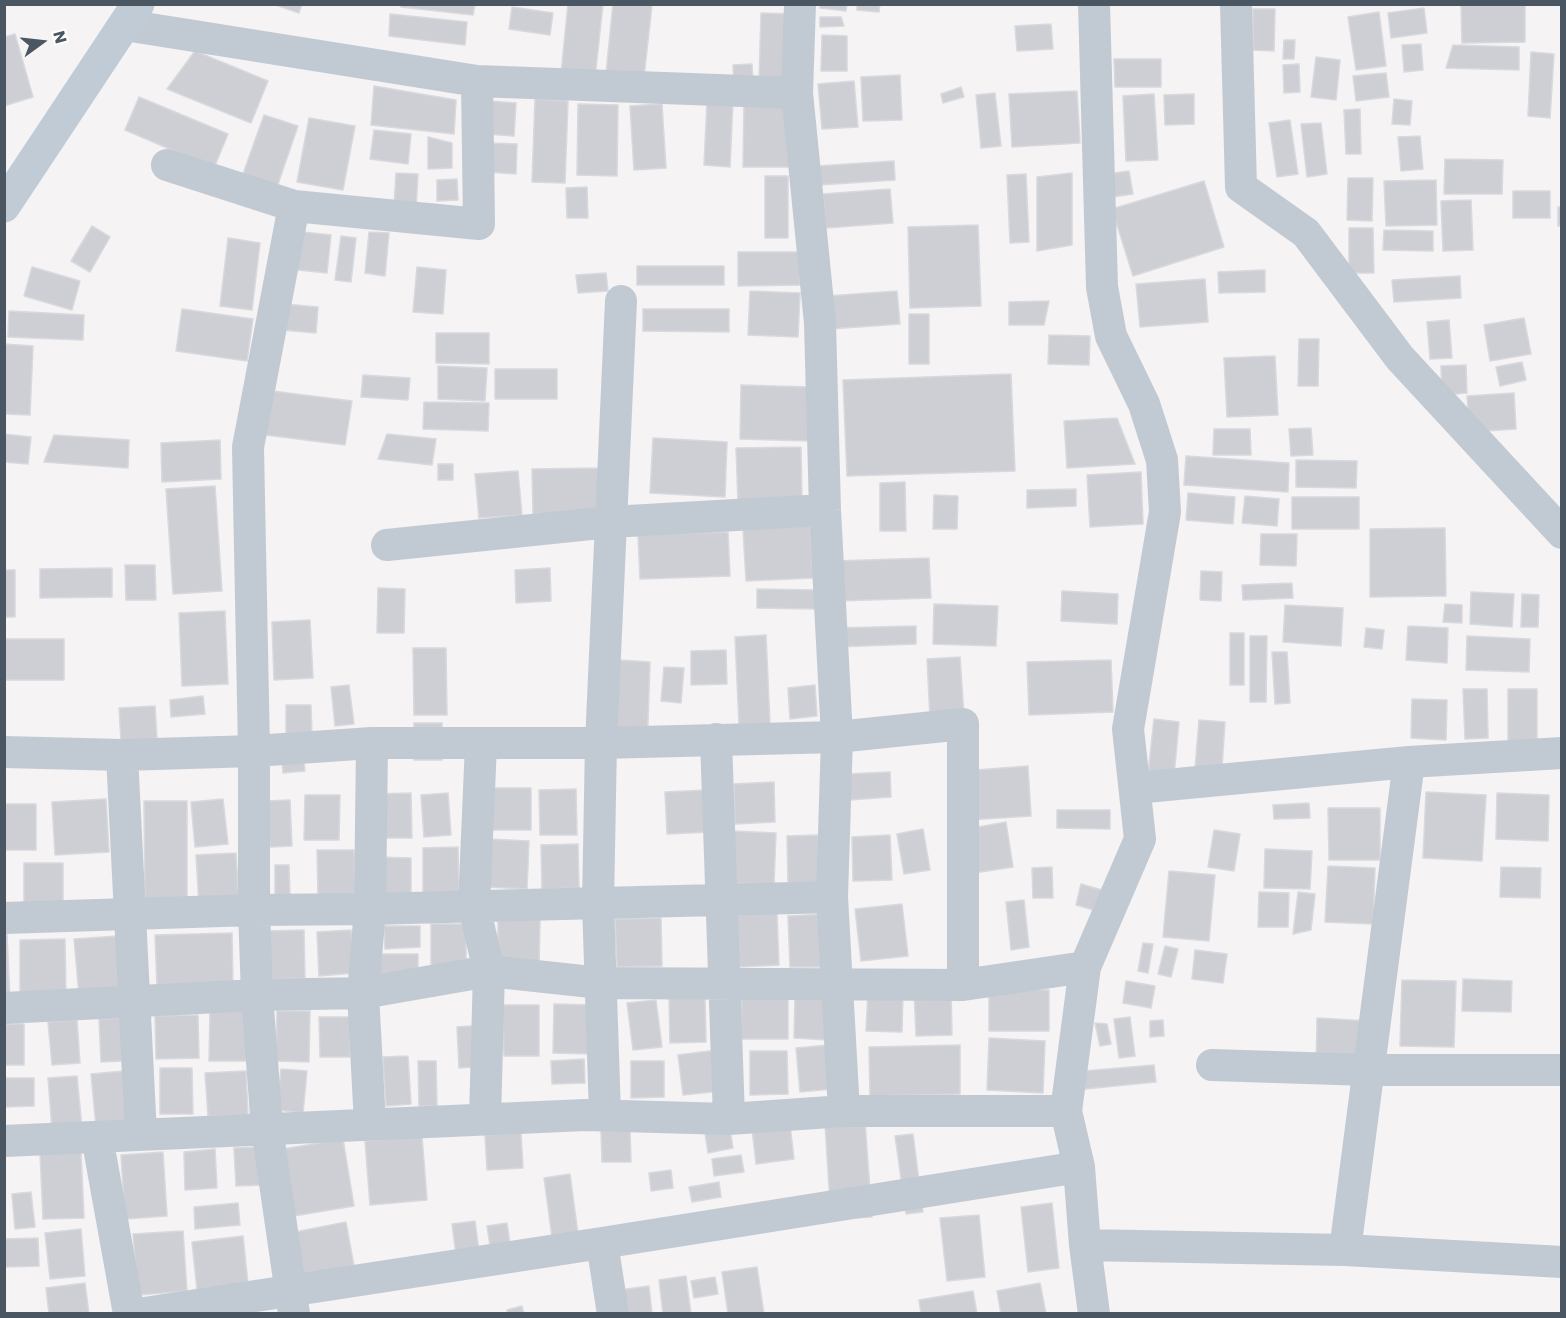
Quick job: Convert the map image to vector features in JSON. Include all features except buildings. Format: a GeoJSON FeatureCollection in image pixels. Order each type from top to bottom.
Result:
{"type":"FeatureCollection","features":[{"type":"Feature","properties":{"kind":"main road"},"geometry":{"type":"LineString","coordinates":[[9,191],[131,15]]}},
{"type":"Feature","properties":{"kind":"street"},"geometry":{"type":"LineString","coordinates":[[800,4],[797,93],[820,323],[825,510],[837,737],[832,897],[844,1111]]}},
{"type":"Feature","properties":{"kind":"street"},"geometry":{"type":"LineString","coordinates":[[1094,4],[1102,287],[1111,336],[1144,404],[1162,460],[1165,512],[1128,729],[1140,839],[1085,967],[1066,1111],[1079,1167],[1085,1245],[1094,1314]]}},
{"type":"Feature","properties":{"kind":"street"},"geometry":{"type":"LineString","coordinates":[[1236,4],[1241,188],[1306,233],[1400,358],[1562,533]]}},
{"type":"Feature","properties":{"kind":"street"},"geometry":{"type":"LineString","coordinates":[[131,15],[477,81],[797,93]]}},
{"type":"Feature","properties":{"kind":"street"},"geometry":{"type":"LineString","coordinates":[[166,165],[294,206],[478,224],[477,81]]}},
{"type":"Feature","properties":{"kind":"street"},"geometry":{"type":"LineString","coordinates":[[291,1302],[267,1128],[257,995],[248,447],[294,206]]}},
{"type":"Feature","properties":{"kind":"street"},"geometry":{"type":"LineString","coordinates":[[605,1115],[598,903],[601,743],[621,301]]}},
{"type":"Feature","properties":{"kind":"street"},"geometry":{"type":"LineString","coordinates":[[387,545],[610,522],[825,510]]}},
{"type":"Feature","properties":{"kind":"street"},"geometry":{"type":"LineString","coordinates":[[4,752],[122,755],[254,751],[372,743],[601,743],[837,737],[963,724],[963,985]]}},
{"type":"Feature","properties":{"kind":"street"},"geometry":{"type":"LineString","coordinates":[[716,739],[729,1119]]}},
{"type":"Feature","properties":{"kind":"street"},"geometry":{"type":"LineString","coordinates":[[370,1124],[363,993],[370,909],[372,743]]}},
{"type":"Feature","properties":{"kind":"street"},"geometry":{"type":"LineString","coordinates":[[481,744],[474,906],[489,971],[485,1119]]}},
{"type":"Feature","properties":{"kind":"street"},"geometry":{"type":"LineString","coordinates":[[1135,788],[1409,762],[1562,753]]}},
{"type":"Feature","properties":{"kind":"street"},"geometry":{"type":"LineString","coordinates":[[122,755],[141,1135]]}},
{"type":"Feature","properties":{"kind":"street"},"geometry":{"type":"LineString","coordinates":[[1345,1250],[1409,762]]}},
{"type":"Feature","properties":{"kind":"street"},"geometry":{"type":"LineString","coordinates":[[4,918],[832,897]]}},
{"type":"Feature","properties":{"kind":"street"},"geometry":{"type":"LineString","coordinates":[[4,1008],[257,995],[363,993],[489,971],[602,983],[963,985],[1085,967]]}},
{"type":"Feature","properties":{"kind":"street"},"geometry":{"type":"LineString","coordinates":[[1212,1065],[1368,1070],[1562,1070]]}},
{"type":"Feature","properties":{"kind":"street"},"geometry":{"type":"LineString","coordinates":[[4,1141],[605,1115],[729,1119],[844,1111],[1066,1111]]}},
{"type":"Feature","properties":{"kind":"street"},"geometry":{"type":"LineString","coordinates":[[97,1137],[129,1314]]}},
{"type":"Feature","properties":{"kind":"street"},"geometry":{"type":"LineString","coordinates":[[138,1314],[291,1302],[602,1243],[1079,1167]]}},
{"type":"Feature","properties":{"kind":"street"},"geometry":{"type":"LineString","coordinates":[[602,1243],[614,1314]]}},
{"type":"Feature","properties":{"kind":"street"},"geometry":{"type":"LineString","coordinates":[[1085,1245],[1345,1250],[1562,1262]]}}]}
